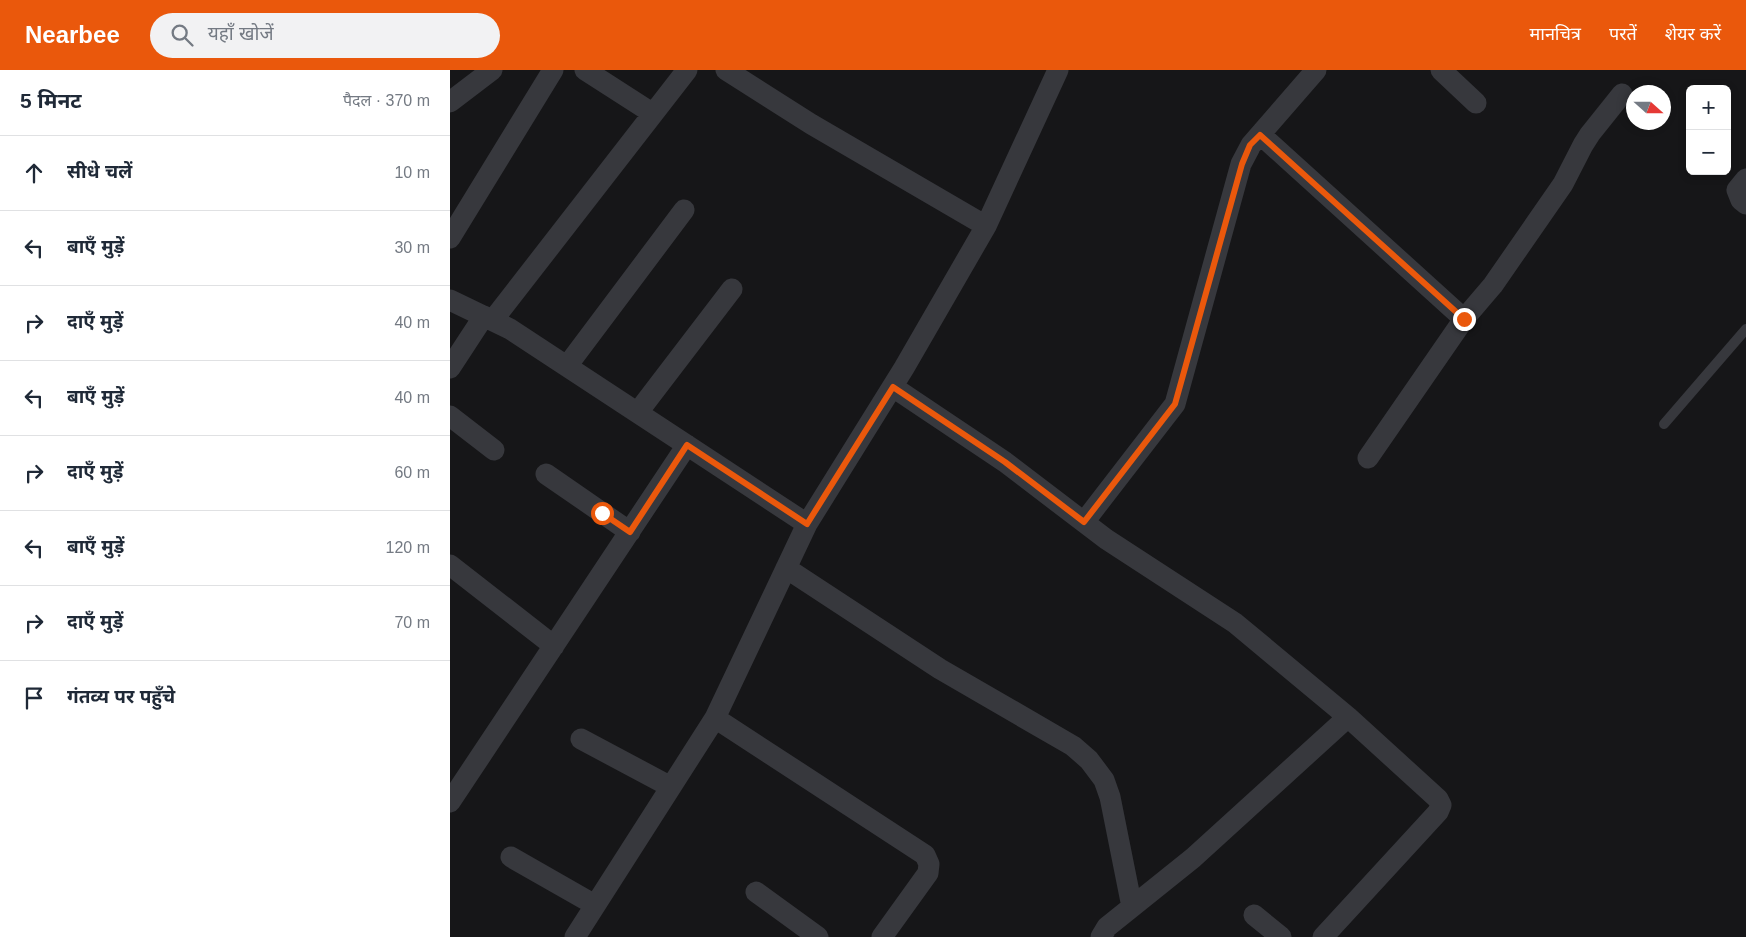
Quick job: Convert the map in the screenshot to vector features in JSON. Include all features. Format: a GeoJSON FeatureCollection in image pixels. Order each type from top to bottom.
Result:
{"type":"FeatureCollection","features":[{"type":"Feature","properties":{"kind":"street"},"geometry":{"type":"LineString","coordinates":[[450,102],[492,70]]}},
{"type":"Feature","properties":{"kind":"street"},"geometry":{"type":"LineString","coordinates":[[450,238],[553,70]]}},
{"type":"Feature","properties":{"kind":"street"},"geometry":{"type":"LineString","coordinates":[[585,70],[652,113]]}},
{"type":"Feature","properties":{"kind":"street"},"geometry":{"type":"LineString","coordinates":[[450,368],[687,70]]}},
{"type":"Feature","properties":{"kind":"street"},"geometry":{"type":"LineString","coordinates":[[726,70],[811,124],[986,226]]}},
{"type":"Feature","properties":{"kind":"street"},"geometry":{"type":"LineString","coordinates":[[579,936],[595,905],[715,718],[807,524],[893,387],[986,226],[1058,70]]}},
{"type":"Feature","properties":{"kind":"street"},"geometry":{"type":"LineString","coordinates":[[1084,522],[1175,404],[1242,164],[1250,145],[1316,70]]}},
{"type":"Feature","properties":{"kind":"street"},"geometry":{"type":"LineString","coordinates":[[1440,70],[1476,103]]}},
{"type":"Feature","properties":{"kind":"street"},"geometry":{"type":"LineString","coordinates":[[1368,458],[1464,319],[1493,285],[1563,184],[1590,134],[1622,94]]}},
{"type":"Feature","properties":{"kind":"street"},"geometry":{"type":"LineString","coordinates":[[1260,135],[1464,319]]}},
{"type":"Feature","properties":{"kind":"street"},"geometry":{"type":"LineString","coordinates":[[1746,179],[1737,190],[1741,200],[1746,204]]}},
{"type":"Feature","properties":{"kind":"street"},"geometry":{"type":"LineString","coordinates":[[567,366],[684,210]]}},
{"type":"Feature","properties":{"kind":"street"},"geometry":{"type":"LineString","coordinates":[[638,412],[732,289]]}},
{"type":"Feature","properties":{"kind":"street"},"geometry":{"type":"LineString","coordinates":[[450,300],[510,329],[807,524]]}},
{"type":"Feature","properties":{"kind":"street"},"geometry":{"type":"LineString","coordinates":[[893,387],[1005,462],[1106,539],[1235,623],[1348,717],[1438,799],[1441,805],[1438,812],[1323,937]]}},
{"type":"Feature","properties":{"kind":"street"},"geometry":{"type":"LineString","coordinates":[[450,416],[494,450]]}},
{"type":"Feature","properties":{"kind":"street"},"geometry":{"type":"LineString","coordinates":[[450,802],[687,445]]}},
{"type":"Feature","properties":{"kind":"street"},"geometry":{"type":"LineString","coordinates":[[546,474],[630,532]]}},
{"type":"Feature","properties":{"kind":"street"},"geometry":{"type":"LineString","coordinates":[[450,565],[554,646]]}},
{"type":"Feature","properties":{"kind":"street"},"geometry":{"type":"LineString","coordinates":[[786,568],[940,669],[1073,746],[1089,760],[1104,780],[1110,797],[1132,907]]}},
{"type":"Feature","properties":{"kind":"street"},"geometry":{"type":"LineString","coordinates":[[1101,937],[1107,927],[1193,858],[1348,717]]}},
{"type":"Feature","properties":{"kind":"street"},"geometry":{"type":"LineString","coordinates":[[715,718],[925,855],[928,873],[882,937]]}},
{"type":"Feature","properties":{"kind":"street"},"geometry":{"type":"LineString","coordinates":[[582,739],[671,787]]}},
{"type":"Feature","properties":{"kind":"street"},"geometry":{"type":"LineString","coordinates":[[510,857],[595,905]]}},
{"type":"Feature","properties":{"kind":"street"},"geometry":{"type":"LineString","coordinates":[[756,892],[818,937]]}},
{"type":"Feature","properties":{"kind":"street"},"geometry":{"type":"LineString","coordinates":[[1254,915],[1281,937]]}},
{"type":"Feature","properties":{"kind":"lane"},"geometry":{"type":"LineString","coordinates":[[1664,424],[1746,329]]}},
{"type":"Feature","properties":{"kind":"route"},"geometry":{"type":"LineString","coordinates":[[602,513],[630,532],[687,445],[807,524],[893,387],[1005,462],[1084,522],[1175,404],[1242,164],[1250,145],[1260,135],[1464,319]]}}]}
